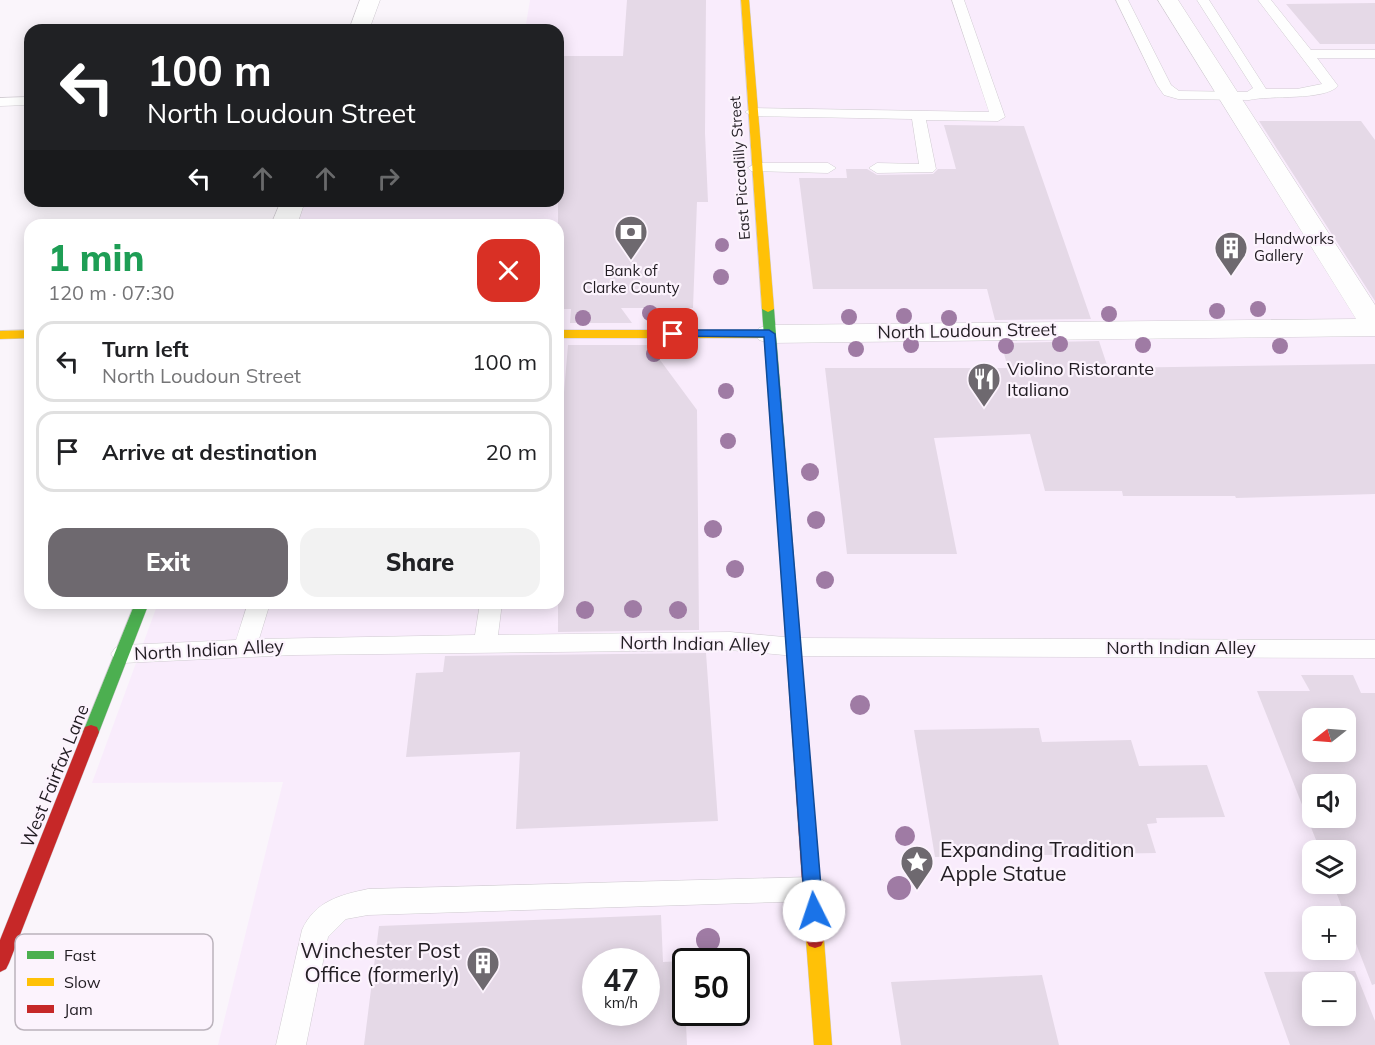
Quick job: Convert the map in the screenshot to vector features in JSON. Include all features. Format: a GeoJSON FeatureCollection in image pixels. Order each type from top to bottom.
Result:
{"type":"FeatureCollection","features":[{"type":"Feature","properties":{"kind":"main road","name":"East Piccadilly Street"},"geometry":{"type":"LineString","coordinates":[[745,0],[823,1045]]}},
{"type":"Feature","properties":{"kind":"main road"},"geometry":{"type":"LineString","coordinates":[[0,335],[24,334]]}},
{"type":"Feature","properties":{"kind":"main road","name":"North Loudoun Street"},"geometry":{"type":"LineString","coordinates":[[564,334],[769,334]]}},
{"type":"Feature","properties":{"kind":"main road","name":"West Fairfax Lane"},"geometry":{"type":"LineString","coordinates":[[0,963],[140,609]]}},
{"type":"Feature","properties":{"kind":"street"},"geometry":{"type":"LineString","coordinates":[[361,24],[370,0]]}},
{"type":"Feature","properties":{"kind":"street"},"geometry":{"type":"LineString","coordinates":[[1168,0],[1375,327]]}},
{"type":"Feature","properties":{"kind":"street","name":"North Loudoun Street"},"geometry":{"type":"LineString","coordinates":[[769,334],[1375,327]]}},
{"type":"Feature","properties":{"kind":"lane"},"geometry":{"type":"LineString","coordinates":[[752,112],[998,117],[958,0]]}},
{"type":"Feature","properties":{"kind":"lane"},"geometry":{"type":"LineString","coordinates":[[1122,0],[1169,93],[1228,96],[1297,93],[1331,86],[1264,0]]}},
{"type":"Feature","properties":{"kind":"lane"},"geometry":{"type":"LineString","coordinates":[[1203,0],[1260,88],[1256,93]]}},
{"type":"Feature","properties":{"kind":"lane"},"geometry":{"type":"LineString","coordinates":[[1307,54],[1375,54]]}},
{"type":"Feature","properties":{"kind":"lane"},"geometry":{"type":"LineString","coordinates":[[0,102],[24,101]]}},
{"type":"Feature","properties":{"kind":"lane"},"geometry":{"type":"LineString","coordinates":[[877,168],[928,169],[918,115]]}},
{"type":"Feature","properties":{"kind":"lane"},"geometry":{"type":"LineString","coordinates":[[756,168],[828,168]]}},
{"type":"Feature","properties":{"kind":"lane"},"geometry":{"type":"LineString","coordinates":[[245,648],[256,609]]}},
{"type":"Feature","properties":{"kind":"lane"},"geometry":{"type":"LineString","coordinates":[[485,644],[489,609]]}},
{"type":"Feature","properties":{"kind":"lane","name":"North Indian Alley"},"geometry":{"type":"LineString","coordinates":[[123,654],[245,648],[730,641],[795,647],[1375,649]]}},
{"type":"Feature","properties":{"kind":"lane"},"geometry":{"type":"LineString","coordinates":[[291,1045],[316,930],[339,908],[368,902],[813,889]]}},
{"type":"Feature","properties":{"kind":"shaded area"},"geometry":{"type":"Polygon","coordinates":[[[530,0],[1375,0],[1375,1045],[218,1045],[283,782],[92,783],[156,609],[564,609],[564,219],[298,219],[303,207],[564,207],[564,24],[526,24],[530,0]]]}},
{"type":"Feature","properties":{"kind":"building"},"geometry":{"type":"Polygon","coordinates":[[[627,0],[706,0],[705,133],[708,202],[697,202],[693,308],[621,308],[632,323],[570,323],[571,309],[564,309],[564,219],[558,219],[558,207],[564,207],[564,56],[623,56],[627,0]]]}},
{"type":"Feature","properties":{"kind":"building"},"geometry":{"type":"Polygon","coordinates":[[[1375,3],[1375,44],[1320,44],[1286,4],[1375,3]]]}},
{"type":"Feature","properties":{"kind":"building"},"geometry":{"type":"Polygon","coordinates":[[[1259,121],[1361,121],[1375,140],[1375,301],[1259,121]]]}},
{"type":"Feature","properties":{"kind":"building"},"geometry":{"type":"Polygon","coordinates":[[[944,125],[1024,126],[1091,319],[995,320],[987,289],[813,289],[799,178],[847,178],[846,169],[867,169],[877,175],[933,174],[938,169],[956,169],[944,125]]]}},
{"type":"Feature","properties":{"kind":"building"},"geometry":{"type":"Polygon","coordinates":[[[1099,341],[1108,368],[1375,364],[1375,494],[1236,498],[1235,496],[1123,496],[1122,491],[1045,491],[1030,434],[934,438],[957,554],[847,554],[825,368],[1008,368],[1001,343],[1099,341]]]}},
{"type":"Feature","properties":{"kind":"building"},"geometry":{"type":"Polygon","coordinates":[[[568,345],[649,345],[697,410],[699,630],[558,632],[558,609],[564,609],[564,392],[568,345]]]}},
{"type":"Feature","properties":{"kind":"building"},"geometry":{"type":"Polygon","coordinates":[[[706,653],[718,821],[516,829],[520,752],[406,757],[416,673],[443,672],[445,656],[706,653]]]}},
{"type":"Feature","properties":{"kind":"building"},"geometry":{"type":"Polygon","coordinates":[[[1301,675],[1353,675],[1361,693],[1375,693],[1375,984],[1372,985],[1356,944],[1356,906],[1341,906],[1337,894],[1356,894],[1356,840],[1316,840],[1311,828],[1356,828],[1356,774],[1302,774],[1302,805],[1257,691],[1310,691],[1301,675]]]}},
{"type":"Feature","properties":{"kind":"building"},"geometry":{"type":"Polygon","coordinates":[[[1039,728],[1042,742],[1131,740],[1139,766],[1207,765],[1225,817],[1156,818],[1157,823],[1147,824],[1156,853],[935,857],[914,730],[1039,728]]]}},
{"type":"Feature","properties":{"kind":"building","name":"Winchester Post Office (formerly)"},"geometry":{"type":"Polygon","coordinates":[[[661,915],[663,962],[672,962],[672,1026],[686,1026],[687,1045],[364,1045],[379,926],[661,915]]]}},
{"type":"Feature","properties":{"kind":"building"},"geometry":{"type":"Polygon","coordinates":[[[1355,971],[1302,972],[1302,1026],[1356,1026],[1356,974],[1375,1021],[1375,1045],[1290,1045],[1264,972],[1355,971]]]}},
{"type":"Feature","properties":{"kind":"building"},"geometry":{"type":"Polygon","coordinates":[[[1042,975],[1059,1045],[901,1045],[891,982],[1042,975]]]}},
{"type":"Feature","properties":{"kind":"traffic: fast"},"geometry":{"type":"LineString","coordinates":[[768,309],[789,586]]}},
{"type":"Feature","properties":{"kind":"traffic: fast"},"geometry":{"type":"LineString","coordinates":[[91,732],[140,609]]}},
{"type":"Feature","properties":{"kind":"traffic: slow"},"geometry":{"type":"LineString","coordinates":[[745,0],[768,309]]}},
{"type":"Feature","properties":{"kind":"traffic: slow"},"geometry":{"type":"LineString","coordinates":[[0,335],[24,334]]}},
{"type":"Feature","properties":{"kind":"traffic: slow"},"geometry":{"type":"LineString","coordinates":[[564,334],[769,334]]}},
{"type":"Feature","properties":{"kind":"traffic: slow"},"geometry":{"type":"LineString","coordinates":[[815,940],[823,1045]]}},
{"type":"Feature","properties":{"kind":"traffic: jam"},"geometry":{"type":"LineString","coordinates":[[789,586],[815,940]]}},
{"type":"Feature","properties":{"kind":"traffic: jam"},"geometry":{"type":"LineString","coordinates":[[0,963],[91,732]]}},
{"type":"Feature","properties":{"kind":"place","name":"Bank of Clarke County"},"geometry":{"type":"Point","coordinates":[631,261]}},
{"type":"Feature","properties":{"kind":"place","name":"Handworks Gallery"},"geometry":{"type":"Point","coordinates":[1231,277]}},
{"type":"Feature","properties":{"kind":"place","name":"Violino Ristorante Italiano"},"geometry":{"type":"Point","coordinates":[984,408]}},
{"type":"Feature","properties":{"kind":"place","name":"Expanding Tradition Apple Statue"},"geometry":{"type":"Point","coordinates":[917,891]}},
{"type":"Feature","properties":{"kind":"place","name":"Winchester Post Office (formerly)"},"geometry":{"type":"Point","coordinates":[483,992]}},
{"type":"Feature","properties":{"kind":"route"},"geometry":{"type":"LineString","coordinates":[[673,334],[769,334],[814,911]]}}]}
